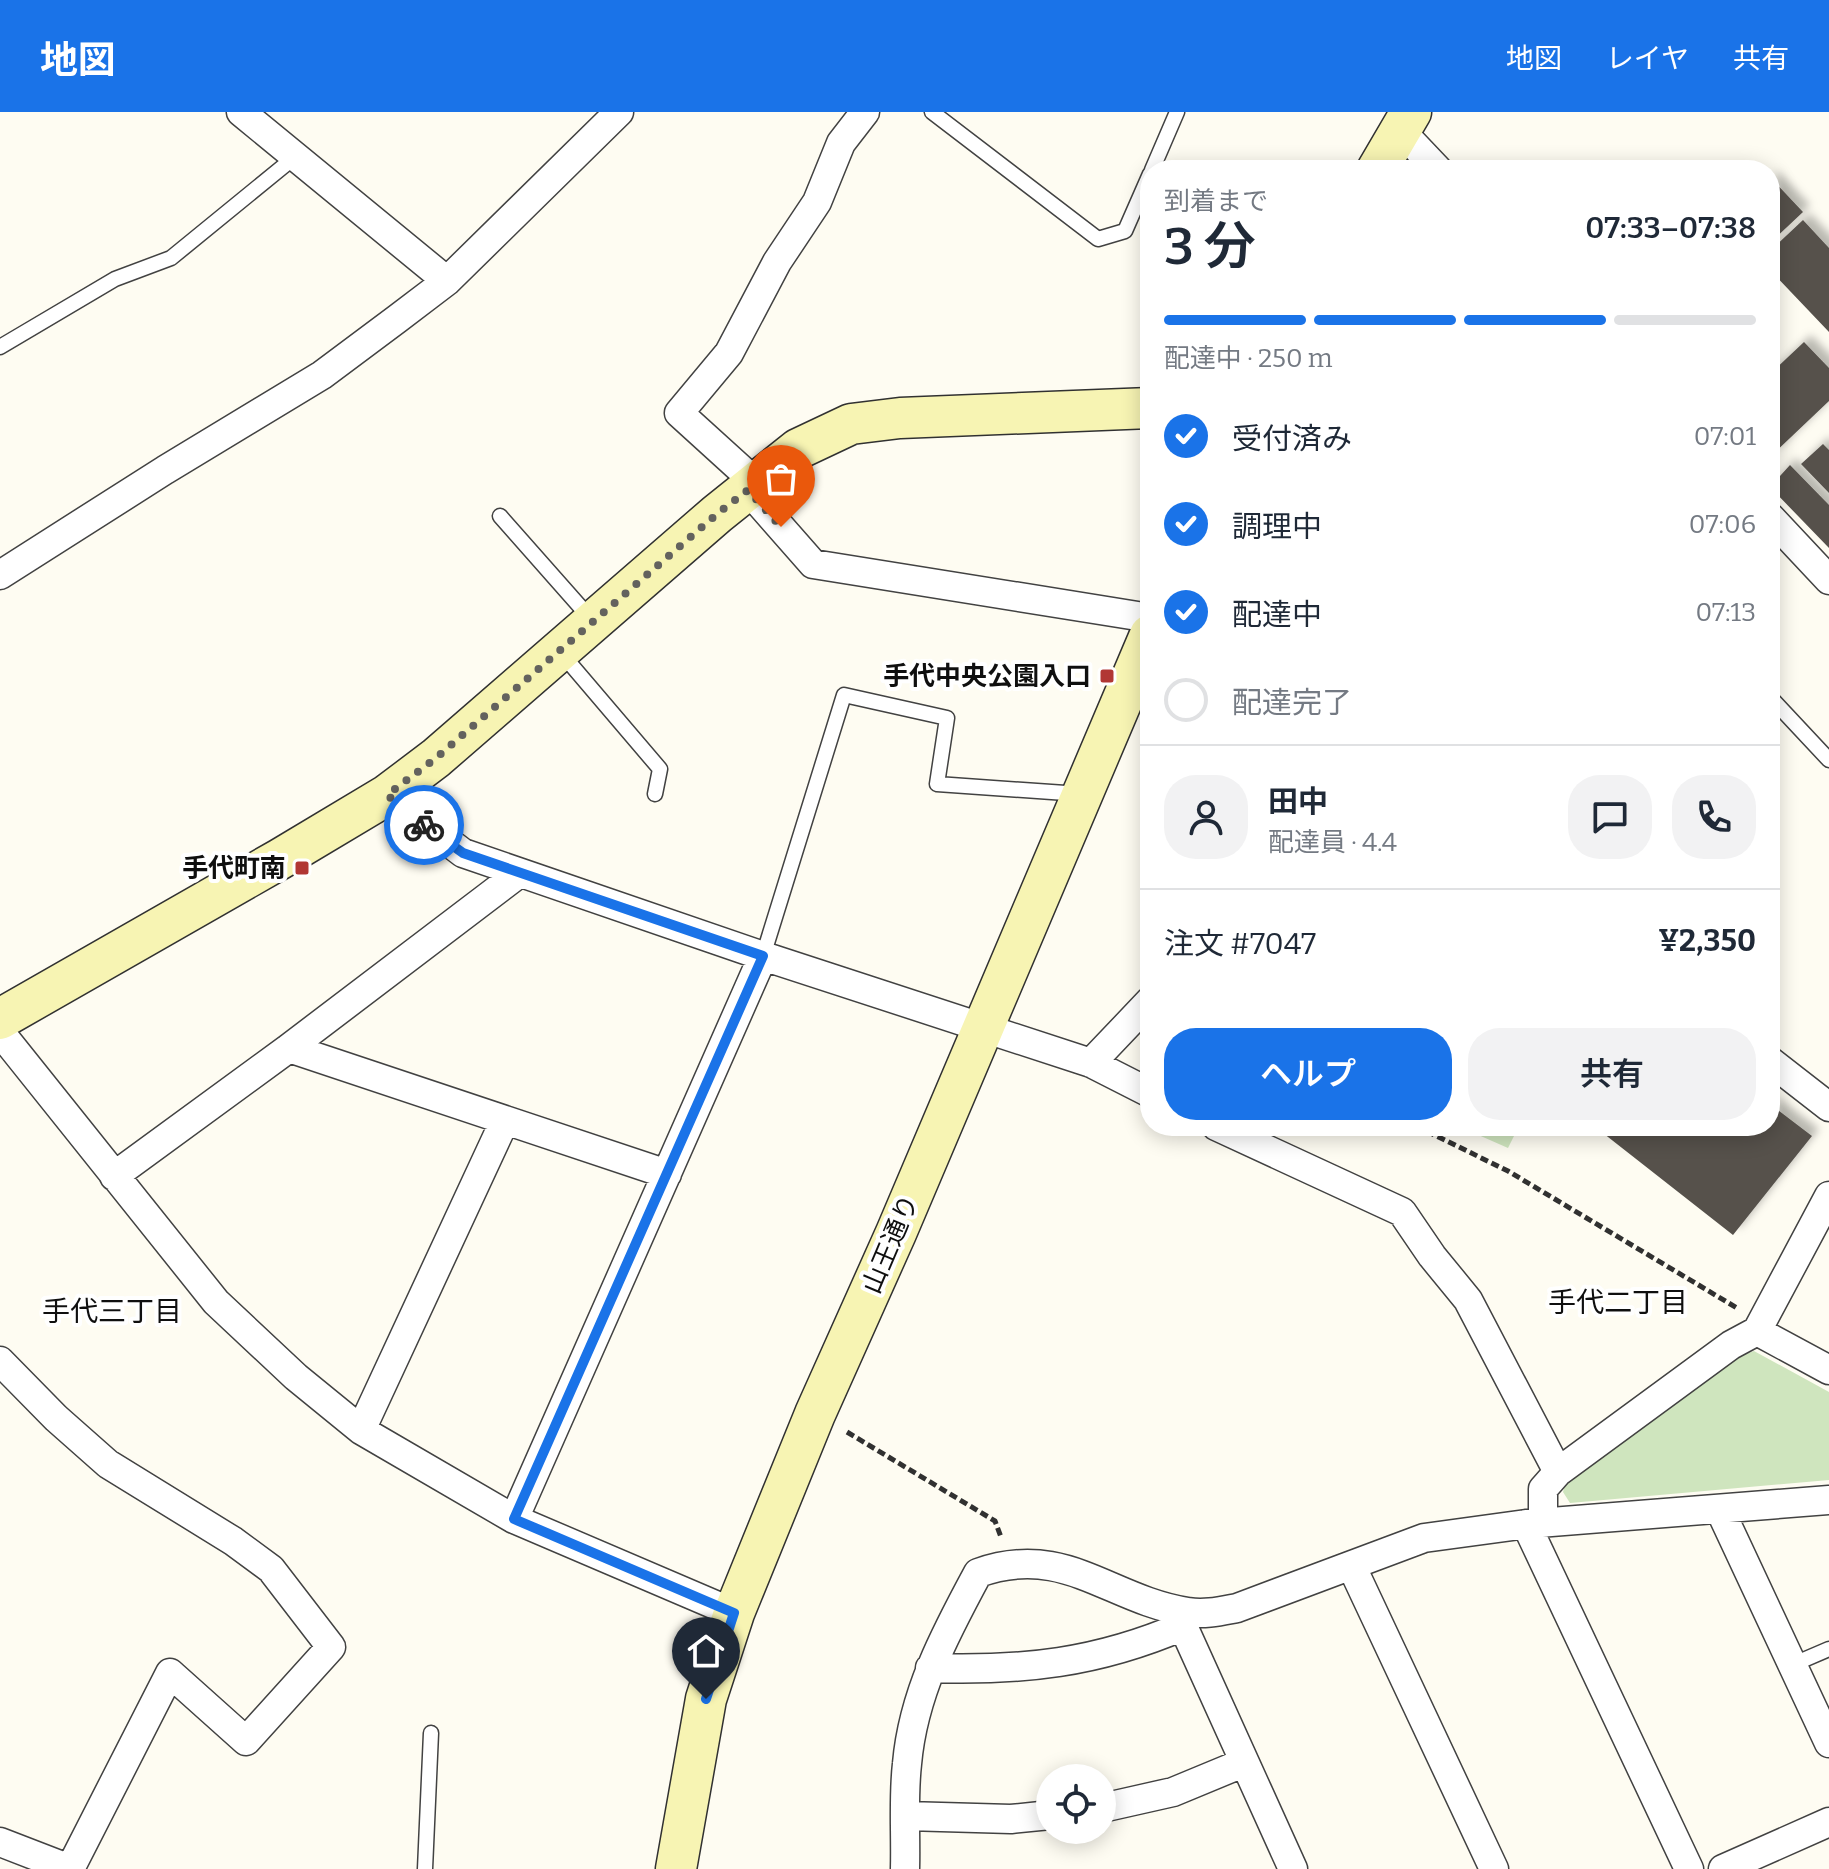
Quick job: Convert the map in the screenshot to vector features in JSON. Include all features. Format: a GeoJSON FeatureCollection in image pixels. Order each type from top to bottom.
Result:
{"type":"FeatureCollection","features":[{"type":"Feature","properties":{"kind":"street"},"geometry":{"type":"LineString","coordinates":[[241,112],[447,281]]}},
{"type":"Feature","properties":{"kind":"street"},"geometry":{"type":"LineString","coordinates":[[0,575],[322,375],[447,281],[619,112]]}},
{"type":"Feature","properties":{"kind":"street"},"geometry":{"type":"LineString","coordinates":[[865,112],[841,143],[817,202],[777,262],[729,353],[679,413],[752,486],[813,564],[1140,616]]}},
{"type":"Feature","properties":{"kind":"street"},"geometry":{"type":"LineString","coordinates":[[1383,160],[1406,122],[1431,160]]}},
{"type":"Feature","properties":{"kind":"street"},"geometry":{"type":"LineString","coordinates":[[0,1019],[387,795],[436,758],[798,449],[851,424],[900,418],[1140,408]]}},
{"type":"Feature","properties":{"kind":"street"},"geometry":{"type":"LineString","coordinates":[[1780,528],[1829,580]]}},
{"type":"Feature","properties":{"kind":"street","name":"山王通り"},"geometry":{"type":"LineString","coordinates":[[676,1869],[706,1699],[734,1613],[815,1414],[896,1233],[1140,658]]}},
{"type":"Feature","properties":{"kind":"street"},"geometry":{"type":"LineString","coordinates":[[387,795],[463,853],[763,956],[1091,1063],[1140,1088]]}},
{"type":"Feature","properties":{"kind":"street"},"geometry":{"type":"LineString","coordinates":[[114,1176],[518,874]]}},
{"type":"Feature","properties":{"kind":"street"},"geometry":{"type":"LineString","coordinates":[[514,1519],[763,956]]}},
{"type":"Feature","properties":{"kind":"street"},"geometry":{"type":"LineString","coordinates":[[1091,1063],[1140,1012]]}},
{"type":"Feature","properties":{"kind":"street"},"geometry":{"type":"LineString","coordinates":[[0,1032],[216,1302],[296,1377],[361,1430],[514,1519],[734,1613]]}},
{"type":"Feature","properties":{"kind":"street"},"geometry":{"type":"LineString","coordinates":[[289,1048],[667,1174]]}},
{"type":"Feature","properties":{"kind":"street"},"geometry":{"type":"LineString","coordinates":[[1780,1069],[1829,1107]]}},
{"type":"Feature","properties":{"kind":"street"},"geometry":{"type":"LineString","coordinates":[[361,1430],[505,1120]]}},
{"type":"Feature","properties":{"kind":"street"},"geometry":{"type":"LineString","coordinates":[[1238,1136],[1402,1212],[1432,1256],[1468,1300],[1558,1472]]}},
{"type":"Feature","properties":{"kind":"street"},"geometry":{"type":"LineString","coordinates":[[1689,1869],[1534,1524],[1543,1489],[1558,1472],[1760,1327],[1829,1196]]}},
{"type":"Feature","properties":{"kind":"street"},"geometry":{"type":"LineString","coordinates":[[1760,1327],[1829,1370]]}},
{"type":"Feature","properties":{"kind":"street"},"geometry":{"type":"LineString","coordinates":[[0,1361],[56,1418],[108,1464],[233,1541],[271,1569],[331,1647],[246,1741],[170,1673],[70,1869],[0,1842]]}},
{"type":"Feature","properties":{"kind":"street"},"geometry":{"type":"LineString","coordinates":[[930,1668],[980,1669],[1077,1661],[1139,1645],[1186,1619],[1237,1608],[1424,1538],[1534,1524],[1829,1500]]}},
{"type":"Feature","properties":{"kind":"street"},"geometry":{"type":"LineString","coordinates":[[1720,1510],[1829,1743]]}},
{"type":"Feature","properties":{"kind":"street"},"geometry":{"type":"LineString","coordinates":[[905,1869],[906,1765],[913,1722],[930,1668],[978,1573],[1012,1564],[1056,1565],[1157,1603],[1186,1619],[1243,1763],[1293,1869]]}},
{"type":"Feature","properties":{"kind":"street"},"geometry":{"type":"LineString","coordinates":[[1352,1567],[1494,1869]]}},
{"type":"Feature","properties":{"kind":"street"},"geometry":{"type":"LineString","coordinates":[[1116,1805],[1173,1792],[1243,1763]]}},
{"type":"Feature","properties":{"kind":"street"},"geometry":{"type":"LineString","coordinates":[[906,1816],[1011,1819],[1036,1816]]}},
{"type":"Feature","properties":{"kind":"street"},"geometry":{"type":"LineString","coordinates":[[1723,1869],[1829,1822]]}},
{"type":"Feature","properties":{"kind":"lane"},"geometry":{"type":"LineString","coordinates":[[932,112],[948,117],[1098,239],[1125,231],[1140,197]]}},
{"type":"Feature","properties":{"kind":"lane"},"geometry":{"type":"LineString","coordinates":[[1156,160],[1177,112]]}},
{"type":"Feature","properties":{"kind":"lane"},"geometry":{"type":"LineString","coordinates":[[0,347],[115,279],[171,258],[296,156]]}},
{"type":"Feature","properties":{"kind":"lane"},"geometry":{"type":"LineString","coordinates":[[500,516],[594,622]]}},
{"type":"Feature","properties":{"kind":"lane"},"geometry":{"type":"LineString","coordinates":[[560,652],[660,769],[655,794]]}},
{"type":"Feature","properties":{"kind":"lane"},"geometry":{"type":"LineString","coordinates":[[763,956],[844,695],[947,718],[937,784],[1081,794]]}},
{"type":"Feature","properties":{"kind":"lane"},"geometry":{"type":"LineString","coordinates":[[1780,708],[1829,760]]}},
{"type":"Feature","properties":{"kind":"lane"},"geometry":{"type":"LineString","coordinates":[[1794,1664],[1829,1649]]}},
{"type":"Feature","properties":{"kind":"lane"},"geometry":{"type":"LineString","coordinates":[[425,1869],[431,1733]]}},
{"type":"Feature","properties":{"kind":"path"},"geometry":{"type":"LineString","coordinates":[[1436,1136],[1508,1171],[1760,1327]]}},
{"type":"Feature","properties":{"kind":"path"},"geometry":{"type":"LineString","coordinates":[[815,1414],[995,1521],[1012,1564]]}},
{"type":"Feature","properties":{"kind":"green space"},"geometry":{"type":"Polygon","coordinates":[[[1481,1136],[1514,1136],[1508,1148],[1481,1136]]]}},
{"type":"Feature","properties":{"kind":"green space"},"geometry":{"type":"Polygon","coordinates":[[[1754,1351],[1829,1392],[1829,1480],[1570,1503],[1563,1492],[1566,1482],[1737,1357],[1754,1351]]]}},
{"type":"Feature","properties":{"kind":"building"},"geometry":{"type":"Polygon","coordinates":[[[1780,188],[1803,212],[1780,234],[1780,188]]]}},
{"type":"Feature","properties":{"kind":"building"},"geometry":{"type":"Polygon","coordinates":[[[1803,220],[1829,248],[1829,332],[1780,281],[1780,242],[1803,220]]]}},
{"type":"Feature","properties":{"kind":"building"},"geometry":{"type":"Polygon","coordinates":[[[1804,342],[1829,368],[1829,401],[1780,448],[1780,365],[1804,342]]]}},
{"type":"Feature","properties":{"kind":"building"},"geometry":{"type":"Polygon","coordinates":[[[1823,444],[1829,450],[1829,493],[1801,464],[1823,444]]]}},
{"type":"Feature","properties":{"kind":"building"},"geometry":{"type":"Polygon","coordinates":[[[1790,465],[1829,505],[1829,548],[1780,497],[1780,476],[1790,465]]]}},
{"type":"Feature","properties":{"kind":"building"},"geometry":{"type":"Polygon","coordinates":[[[1780,1112],[1812,1136],[1733,1235],[1607,1136],[1780,1136],[1780,1112]]]}},
{"type":"Feature","properties":{"kind":"way so far"},"geometry":{"type":"LineString","coordinates":[[424,825],[387,795],[436,758],[717,514],[748,490],[781,527]]}},
{"type":"Feature","properties":{"kind":"place","name":"手代中央公園入口"},"geometry":{"type":"Point","coordinates":[1107,676]}},
{"type":"Feature","properties":{"kind":"place","name":"手代町南"},"geometry":{"type":"Point","coordinates":[302,868]}},
{"type":"Feature","properties":{"kind":"district","name":"手代二丁目"},"geometry":{"type":"Point","coordinates":[1618,1302]}},
{"type":"Feature","properties":{"kind":"district","name":"手代三丁目"},"geometry":{"type":"Point","coordinates":[112,1311]}},
{"type":"Feature","properties":{"kind":"route"},"geometry":{"type":"LineString","coordinates":[[424,825],[463,853],[763,956],[514,1519],[734,1613],[706,1699]]}}]}
